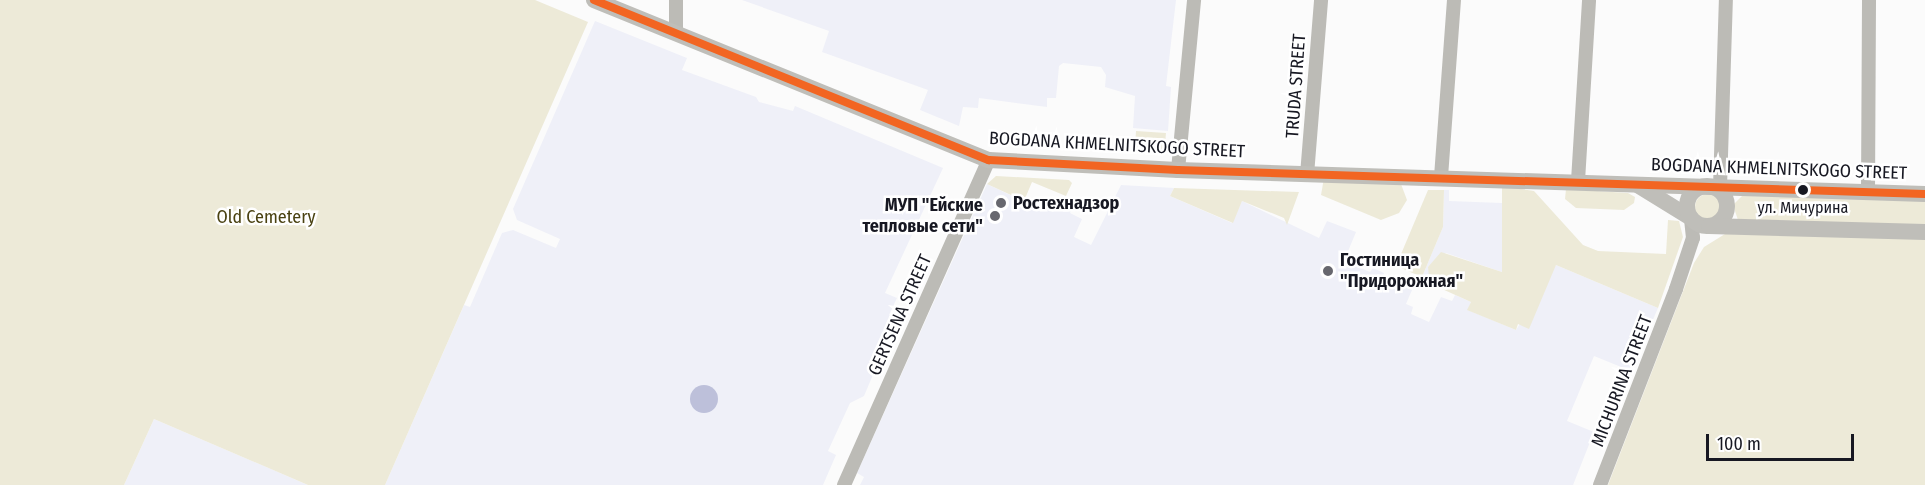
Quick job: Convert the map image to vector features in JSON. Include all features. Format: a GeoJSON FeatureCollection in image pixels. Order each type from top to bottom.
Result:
{"type":"FeatureCollection","features":[{"type":"Feature","properties":{"kind":"main road","name":"BOGDANA KHMELNITSKOGO STREET"},"geometry":{"type":"LineString","coordinates":[[594,0],[989,160],[1307,175],[1578,181],[1925,194]]}},
{"type":"Feature","properties":{"kind":"main road","name":"BOGDANA KHMELNITSKOGO STREET"},"geometry":{"type":"LineString","coordinates":[[1632,183],[1691,218]]}},
{"type":"Feature","properties":{"kind":"main road"},"geometry":{"type":"LineString","coordinates":[[1708,226],[1721,221],[1727,206],[1723,194],[1714,187],[1698,189],[1689,198],[1691,218],[1708,226],[1925,232]]}},
{"type":"Feature","properties":{"kind":"street"},"geometry":{"type":"LineString","coordinates":[[676,0],[676,33]]}},
{"type":"Feature","properties":{"kind":"street"},"geometry":{"type":"LineString","coordinates":[[1178,170],[1194,0]]}},
{"type":"Feature","properties":{"kind":"street","name":"TRUDA STREET"},"geometry":{"type":"LineString","coordinates":[[1307,175],[1321,0]]}},
{"type":"Feature","properties":{"kind":"street"},"geometry":{"type":"LineString","coordinates":[[1441,177],[1454,0]]}},
{"type":"Feature","properties":{"kind":"street"},"geometry":{"type":"LineString","coordinates":[[1578,181],[1589,0]]}},
{"type":"Feature","properties":{"kind":"street"},"geometry":{"type":"LineString","coordinates":[[1714,187],[1726,0]]}},
{"type":"Feature","properties":{"kind":"street"},"geometry":{"type":"LineString","coordinates":[[1868,192],[1869,0]]}},
{"type":"Feature","properties":{"kind":"street","name":"GERTSENA STREET"},"geometry":{"type":"LineString","coordinates":[[844,485],[989,160]]}},
{"type":"Feature","properties":{"kind":"street","name":"MICHURINA STREET"},"geometry":{"type":"LineString","coordinates":[[1677,290],[1693,238],[1691,218]]}},
{"type":"Feature","properties":{"kind":"street","name":"MICHURINA STREET"},"geometry":{"type":"LineString","coordinates":[[1600,485],[1677,290],[1708,226]]}},
{"type":"Feature","properties":{"kind":"shaded area"},"geometry":{"type":"Polygon","coordinates":[[[742,0],[1176,0],[1166,86],[1171,87],[1168,131],[1133,128],[1135,96],[1105,87],[1106,75],[1101,67],[1063,63],[1059,66],[1056,98],[1047,98],[1047,107],[979,98],[978,108],[963,107],[959,126],[920,110],[928,90],[822,52],[829,31],[742,0]]]}},
{"type":"Feature","properties":{"kind":"shaded area"},"geometry":{"type":"Polygon","coordinates":[[[595,21],[687,58],[682,70],[756,97],[759,102],[793,111],[795,106],[943,168],[885,293],[897,298],[889,315],[897,318],[864,396],[850,403],[828,451],[836,455],[823,485],[385,485],[464,305],[470,307],[502,233],[513,230],[556,248],[560,239],[517,220],[513,209],[595,21]]]}},
{"type":"Feature","properties":{"kind":"shaded area"},"geometry":{"type":"Polygon","coordinates":[[[987,184],[1044,211],[1048,203],[1072,209],[1070,213],[1082,219],[1074,237],[1091,245],[1121,185],[1174,188],[1170,196],[1232,223],[1242,201],[1319,238],[1327,221],[1356,232],[1344,261],[1370,272],[1373,268],[1384,273],[1383,277],[1412,290],[1406,304],[1413,307],[1411,314],[1429,322],[1441,297],[1452,301],[1455,295],[1471,302],[1468,310],[1516,330],[1556,265],[1658,308],[1631,371],[1594,356],[1567,421],[1594,432],[1573,485],[860,485],[864,477],[857,473],[987,184]]]}},
{"type":"Feature","properties":{"kind":"shaded area"},"geometry":{"type":"Polygon","coordinates":[[[1444,190],[1449,190],[1449,201],[1502,203],[1502,272],[1446,253],[1428,267],[1434,283],[1422,277],[1443,227],[1444,190]]]}},
{"type":"Feature","properties":{"kind":"shaded area"},"geometry":{"type":"Polygon","coordinates":[[[154,419],[308,485],[124,485],[154,419]]]}},
{"type":"Feature","properties":{"kind":"green space","name":"Old Cemetery"},"geometry":{"type":"Polygon","coordinates":[[[0,0],[535,0],[588,22],[385,485],[308,485],[154,419],[124,485],[0,485],[0,0]]]}},
{"type":"Feature","properties":{"kind":"green space"},"geometry":{"type":"Polygon","coordinates":[[[1136,131],[1166,133],[1165,150],[1135,148],[1136,131]]]}},
{"type":"Feature","properties":{"kind":"green space"},"geometry":{"type":"Polygon","coordinates":[[[996,176],[1069,180],[1072,183],[1066,196],[1032,182],[1024,201],[987,184],[996,176]]]}},
{"type":"Feature","properties":{"kind":"green space"},"geometry":{"type":"Polygon","coordinates":[[[1324,178],[1401,184],[1407,200],[1399,213],[1381,220],[1321,195],[1324,178]]]}},
{"type":"Feature","properties":{"kind":"green space"},"geometry":{"type":"Polygon","coordinates":[[[1502,186],[1534,191],[1583,245],[1598,251],[1666,254],[1668,220],[1679,221],[1683,237],[1658,308],[1556,265],[1529,329],[1518,324],[1516,330],[1467,310],[1471,302],[1442,289],[1429,278],[1428,267],[1441,252],[1502,272],[1502,186]]]}},
{"type":"Feature","properties":{"kind":"green space"},"geometry":{"type":"Polygon","coordinates":[[[1174,188],[1299,192],[1287,225],[1284,218],[1242,201],[1233,223],[1170,196],[1174,188]]]}},
{"type":"Feature","properties":{"kind":"green space"},"geometry":{"type":"Polygon","coordinates":[[[1566,189],[1628,193],[1635,197],[1634,203],[1624,210],[1576,208],[1565,199],[1566,189]]]}},
{"type":"Feature","properties":{"kind":"green space"},"geometry":{"type":"Polygon","coordinates":[[[1428,190],[1444,190],[1443,227],[1422,277],[1396,266],[1428,190]]]}},
{"type":"Feature","properties":{"kind":"green space"},"geometry":{"type":"Polygon","coordinates":[[[1708,194],[1717,198],[1721,207],[1717,216],[1708,220],[1699,216],[1695,207],[1699,198],[1708,194]]]}},
{"type":"Feature","properties":{"kind":"green space"},"geometry":{"type":"Polygon","coordinates":[[[1743,195],[1925,201],[1925,226],[1738,220],[1733,205],[1743,195]]]}},
{"type":"Feature","properties":{"kind":"green space"},"geometry":{"type":"Polygon","coordinates":[[[1725,234],[1925,237],[1925,485],[1608,485],[1694,263],[1704,247],[1725,234]]]}},
{"type":"Feature","properties":{"kind":"water"},"geometry":{"type":"Polygon","coordinates":[[[704,385],[714,389],[718,399],[714,409],[704,413],[694,409],[690,399],[694,389],[704,385]]]}},
{"type":"Feature","properties":{"kind":"transit line"},"geometry":{"type":"LineString","coordinates":[[594,0],[989,160],[1178,170],[1925,194]]}},
{"type":"Feature","properties":{"kind":"place","name":"ул. Мичурина"},"geometry":{"type":"Point","coordinates":[1803,190]}},
{"type":"Feature","properties":{"kind":"place","name":"Ростехнадзор"},"geometry":{"type":"Point","coordinates":[1001,203]}},
{"type":"Feature","properties":{"kind":"place","name":"МУП \"Ейские тепловые сети\""},"geometry":{"type":"Point","coordinates":[995,216]}},
{"type":"Feature","properties":{"kind":"place","name":"Гостиница \"Придорожная\""},"geometry":{"type":"Point","coordinates":[1328,271]}}]}
